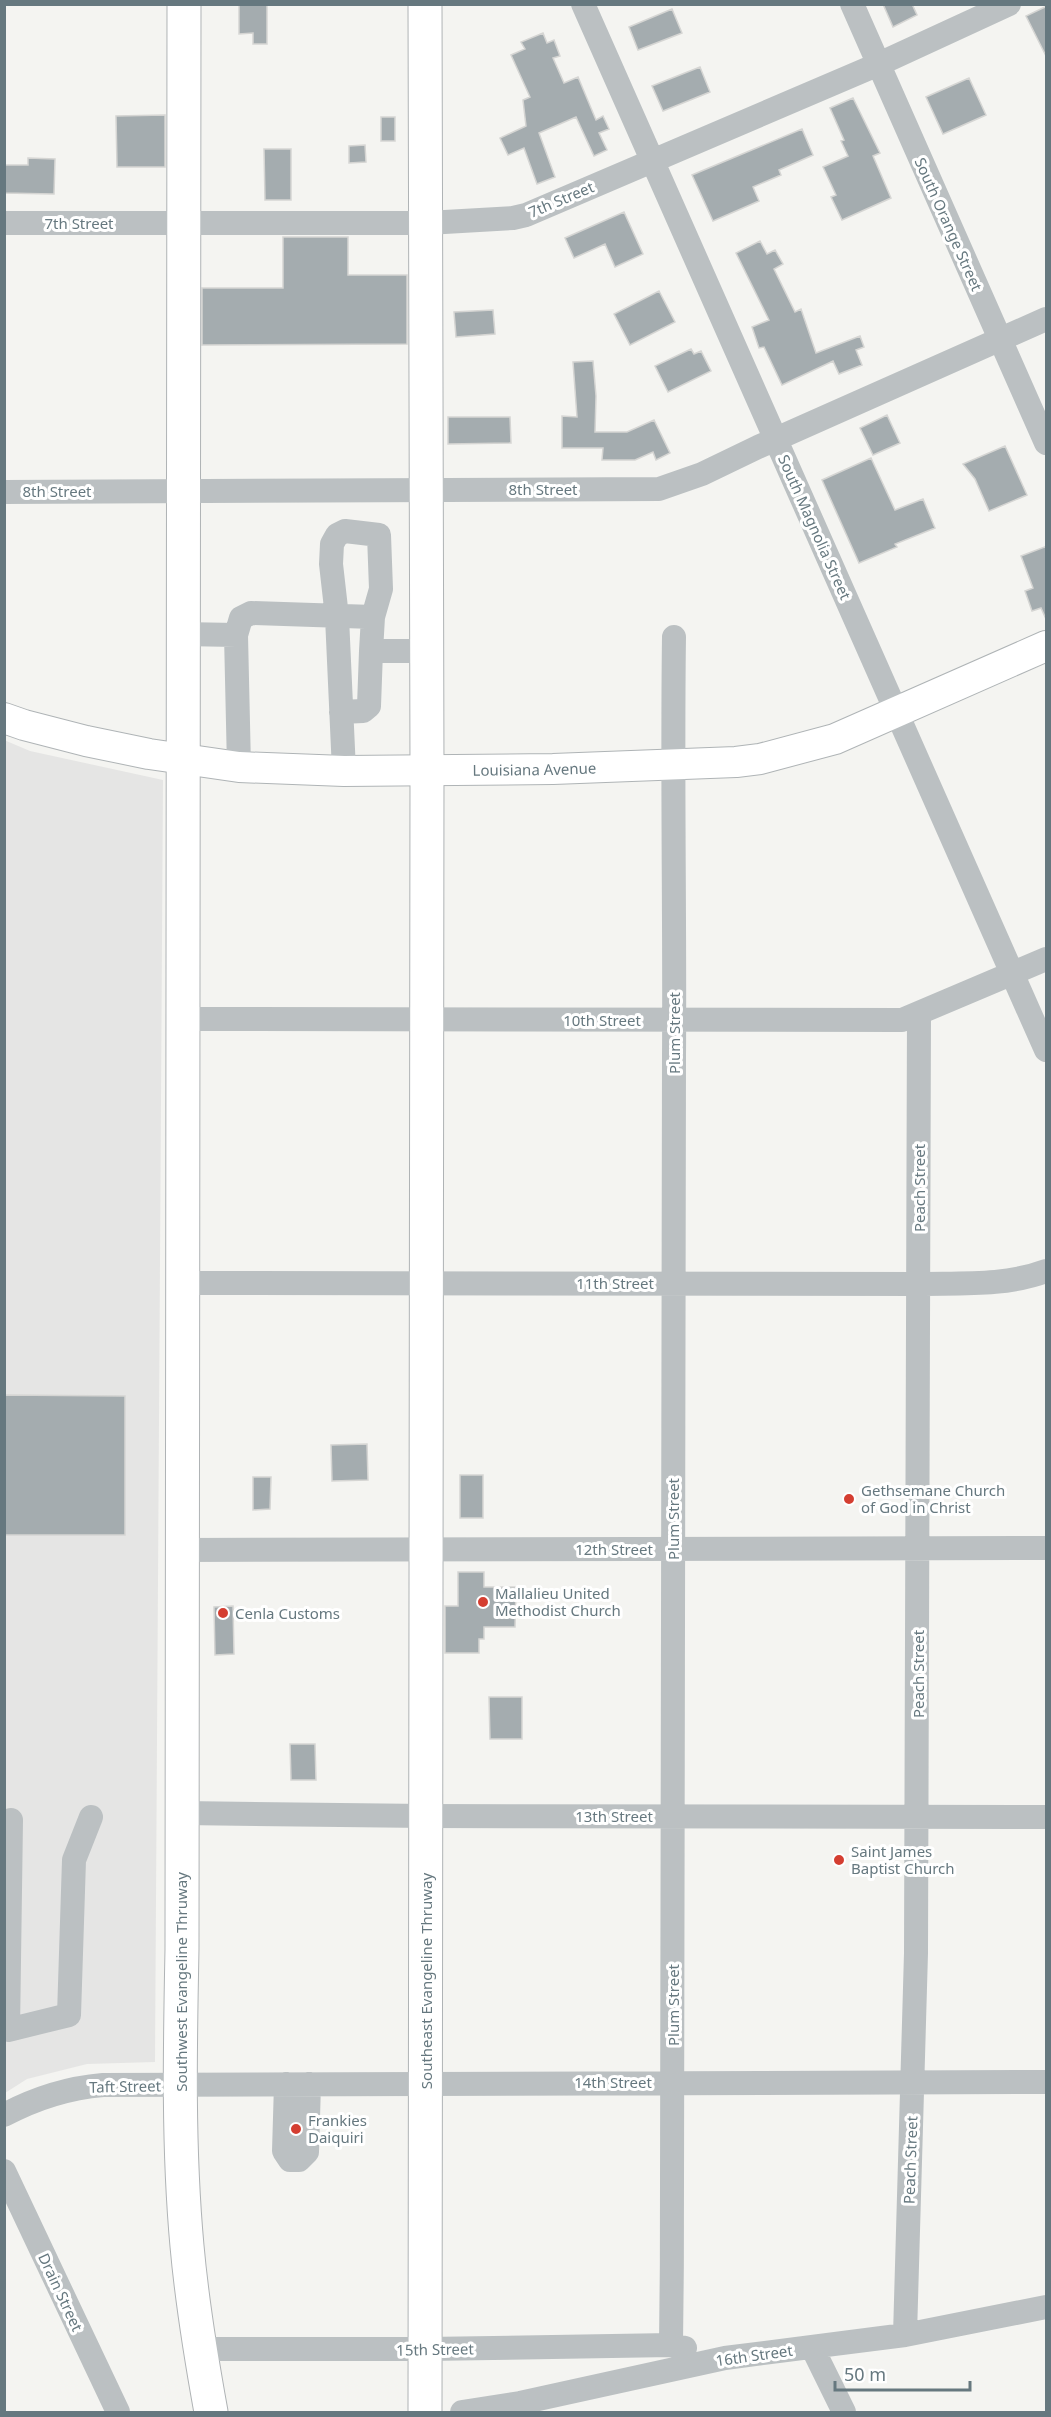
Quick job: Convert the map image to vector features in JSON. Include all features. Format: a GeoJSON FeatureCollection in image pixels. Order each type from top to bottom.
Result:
{"type":"FeatureCollection","features":[{"type":"Feature","properties":{"kind":"highway","name":"Southwest Evangeline Thruway"},"geometry":{"type":"LineString","coordinates":[[184,4],[180,2086],[187,2243],[200,2349],[211,2412]]}},
{"type":"Feature","properties":{"kind":"highway","name":"Southeast Evangeline Thruway"},"geometry":{"type":"LineString","coordinates":[[425,4],[427,223],[425,2412]]}},
{"type":"Feature","properties":{"kind":"main road","name":"Louisiana Avenue"},"geometry":{"type":"LineString","coordinates":[[4,718],[86,741],[239,767],[344,771],[736,762],[770,757],[835,739],[1047,646]]}},
{"type":"Feature","properties":{"kind":"street","name":"South Magnolia Street"},"geometry":{"type":"LineString","coordinates":[[583,4],[1047,1050]]}},
{"type":"Feature","properties":{"kind":"street","name":"South Orange Street"},"geometry":{"type":"LineString","coordinates":[[852,4],[1047,443]]}},
{"type":"Feature","properties":{"kind":"street","name":"7th Street"},"geometry":{"type":"LineString","coordinates":[[4,223],[427,223],[513,218],[526,215],[879,64],[1010,4]]}},
{"type":"Feature","properties":{"kind":"street","name":"8th Street"},"geometry":{"type":"LineString","coordinates":[[4,492],[659,489],[702,474],[775,439],[1047,319]]}},
{"type":"Feature","properties":{"kind":"street"},"geometry":{"type":"LineString","coordinates":[[341,712],[363,711],[369,706],[373,617],[381,589],[379,535],[345,531],[337,535],[332,544],[331,564],[337,618],[341,712],[344,771]]}},
{"type":"Feature","properties":{"kind":"street"},"geometry":{"type":"LineString","coordinates":[[239,767],[236,635],[242,618],[251,613],[337,618],[373,617]]}},
{"type":"Feature","properties":{"kind":"street"},"geometry":{"type":"LineString","coordinates":[[182,634],[236,635]]}},
{"type":"Feature","properties":{"kind":"street","name":"Plum Street"},"geometry":{"type":"LineString","coordinates":[[671,2345],[674,2082],[672,1549],[675,1019],[672,765],[674,637]]}},
{"type":"Feature","properties":{"kind":"street"},"geometry":{"type":"LineString","coordinates":[[371,651],[427,651]]}},
{"type":"Feature","properties":{"kind":"street","name":"10th Street"},"geometry":{"type":"LineString","coordinates":[[182,1020],[902,1020],[1047,959]]}},
{"type":"Feature","properties":{"kind":"street","name":"Peach Street"},"geometry":{"type":"LineString","coordinates":[[905,2334],[917,1816],[919,1013]]}},
{"type":"Feature","properties":{"kind":"street","name":"11th Street"},"geometry":{"type":"LineString","coordinates":[[181,1283],[920,1284],[1027,1279],[1047,1271]]}},
{"type":"Feature","properties":{"kind":"street","name":"12th Street"},"geometry":{"type":"LineString","coordinates":[[182,1550],[1047,1548]]}},
{"type":"Feature","properties":{"kind":"street","name":"13th Street"},"geometry":{"type":"LineString","coordinates":[[182,1813],[426,1816],[1047,1817]]}},
{"type":"Feature","properties":{"kind":"street"},"geometry":{"type":"LineString","coordinates":[[11,1820],[8,2030],[69,2015],[74,1860],[92,1817]]}},
{"type":"Feature","properties":{"kind":"street","name":"14th Street"},"geometry":{"type":"LineString","coordinates":[[180,2086],[426,2083],[1047,2082]]}},
{"type":"Feature","properties":{"kind":"street","name":"Taft Street"},"geometry":{"type":"LineString","coordinates":[[4,2115],[29,2102],[77,2087],[180,2086]]}},
{"type":"Feature","properties":{"kind":"street","name":"Drain Street"},"geometry":{"type":"LineString","coordinates":[[4,2171],[118,2412]]}},
{"type":"Feature","properties":{"kind":"street","name":"16th Street"},"geometry":{"type":"LineString","coordinates":[[462,2412],[522,2408],[726,2358],[905,2334],[1047,2307]]}},
{"type":"Feature","properties":{"kind":"street"},"geometry":{"type":"LineString","coordinates":[[671,2345],[726,2358]]}},
{"type":"Feature","properties":{"kind":"street","name":"15th Street"},"geometry":{"type":"LineString","coordinates":[[200,2349],[426,2349],[671,2345]]}},
{"type":"Feature","properties":{"kind":"street"},"geometry":{"type":"LineString","coordinates":[[812,2347],[844,2412]]}},
{"type":"Feature","properties":{"kind":"shaded area"},"geometry":{"type":"Polygon","coordinates":[[[4,740],[30,751],[163,780],[155,2062],[87,2064],[27,2079],[5,2093],[4,740]]]}},
{"type":"Feature","properties":{"kind":"building"},"geometry":{"type":"Polygon","coordinates":[[[239,4],[267,4],[267,44],[253,44],[253,33],[239,34],[239,4]]]}},
{"type":"Feature","properties":{"kind":"building"},"geometry":{"type":"Polygon","coordinates":[[[883,4],[912,4],[917,15],[893,27],[883,4]]]}},
{"type":"Feature","properties":{"kind":"building"},"geometry":{"type":"Polygon","coordinates":[[[1047,6],[1047,58],[1026,16],[1047,6]]]}},
{"type":"Feature","properties":{"kind":"building"},"geometry":{"type":"Polygon","coordinates":[[[672,9],[682,33],[638,50],[629,27],[672,9]]]}},
{"type":"Feature","properties":{"kind":"building"},"geometry":{"type":"Polygon","coordinates":[[[543,33],[547,43],[554,40],[560,56],[553,58],[564,83],[578,77],[596,120],[603,116],[609,129],[599,133],[607,150],[594,156],[576,117],[539,133],[555,177],[537,184],[524,148],[508,155],[500,138],[526,126],[523,100],[530,97],[511,55],[525,49],[521,42],[543,33]]]}},
{"type":"Feature","properties":{"kind":"building"},"geometry":{"type":"Polygon","coordinates":[[[700,67],[710,92],[663,111],[652,86],[700,67]]]}},
{"type":"Feature","properties":{"kind":"building"},"geometry":{"type":"Polygon","coordinates":[[[969,78],[986,115],[943,134],[926,97],[969,78]]]}},
{"type":"Feature","properties":{"kind":"building"},"geometry":{"type":"Polygon","coordinates":[[[853,98],[880,153],[873,156],[891,198],[842,220],[831,197],[836,195],[823,167],[848,156],[841,141],[844,140],[830,108],[853,98]]]}},
{"type":"Feature","properties":{"kind":"building"},"geometry":{"type":"Polygon","coordinates":[[[165,115],[165,167],[117,167],[116,116],[165,115]]]}},
{"type":"Feature","properties":{"kind":"building"},"geometry":{"type":"Polygon","coordinates":[[[381,117],[395,117],[395,141],[381,141],[381,117]]]}},
{"type":"Feature","properties":{"kind":"building"},"geometry":{"type":"Polygon","coordinates":[[[802,129],[813,155],[779,170],[781,175],[753,187],[759,201],[713,221],[692,175],[802,129]]]}},
{"type":"Feature","properties":{"kind":"building"},"geometry":{"type":"Polygon","coordinates":[[[365,145],[366,162],[349,163],[349,146],[365,145]]]}},
{"type":"Feature","properties":{"kind":"building"},"geometry":{"type":"Polygon","coordinates":[[[264,149],[291,149],[291,200],[265,200],[264,149]]]}},
{"type":"Feature","properties":{"kind":"building"},"geometry":{"type":"Polygon","coordinates":[[[28,158],[55,159],[54,194],[4,193],[4,165],[28,165],[28,158]]]}},
{"type":"Feature","properties":{"kind":"building"},"geometry":{"type":"Polygon","coordinates":[[[624,212],[643,254],[615,267],[605,244],[574,258],[565,238],[624,212]]]}},
{"type":"Feature","properties":{"kind":"building"},"geometry":{"type":"Polygon","coordinates":[[[283,237],[348,237],[348,275],[407,275],[407,344],[202,345],[202,288],[283,288],[283,237]]]}},
{"type":"Feature","properties":{"kind":"building"},"geometry":{"type":"Polygon","coordinates":[[[760,241],[767,254],[775,250],[783,264],[774,269],[795,312],[801,309],[816,353],[860,336],[864,347],[856,350],[862,365],[839,374],[833,361],[782,385],[764,347],[759,348],[752,327],[769,320],[736,253],[760,241]]]}},
{"type":"Feature","properties":{"kind":"building"},"geometry":{"type":"Polygon","coordinates":[[[659,291],[675,322],[630,345],[614,314],[659,291]]]}},
{"type":"Feature","properties":{"kind":"building"},"geometry":{"type":"Polygon","coordinates":[[[493,310],[495,334],[456,337],[454,312],[493,310]]]}},
{"type":"Feature","properties":{"kind":"building"},"geometry":{"type":"Polygon","coordinates":[[[691,349],[694,354],[701,351],[711,371],[668,392],[655,366],[691,349]]]}},
{"type":"Feature","properties":{"kind":"building"},"geometry":{"type":"Polygon","coordinates":[[[593,361],[596,396],[595,432],[627,432],[654,420],[670,453],[656,460],[653,452],[635,460],[602,460],[603,448],[562,448],[562,416],[577,417],[573,362],[593,361]]]}},
{"type":"Feature","properties":{"kind":"building"},"geometry":{"type":"Polygon","coordinates":[[[887,415],[900,443],[873,455],[860,428],[887,415]]]}},
{"type":"Feature","properties":{"kind":"building"},"geometry":{"type":"Polygon","coordinates":[[[448,417],[510,417],[511,443],[448,444],[448,417]]]}},
{"type":"Feature","properties":{"kind":"building"},"geometry":{"type":"Polygon","coordinates":[[[1005,446],[1027,495],[989,511],[975,479],[963,464],[1005,446]]]}},
{"type":"Feature","properties":{"kind":"building"},"geometry":{"type":"Polygon","coordinates":[[[871,458],[895,510],[923,499],[935,528],[895,544],[897,547],[859,563],[822,480],[871,458]]]}},
{"type":"Feature","properties":{"kind":"building"},"geometry":{"type":"Polygon","coordinates":[[[1047,546],[1046,619],[1041,608],[1032,611],[1025,591],[1033,588],[1021,556],[1047,546]]]}},
{"type":"Feature","properties":{"kind":"building"},"geometry":{"type":"Polygon","coordinates":[[[4,1395],[125,1396],[125,1535],[4,1535],[4,1395]]]}},
{"type":"Feature","properties":{"kind":"building"},"geometry":{"type":"Polygon","coordinates":[[[367,1444],[368,1480],[332,1481],[331,1445],[367,1444]]]}},
{"type":"Feature","properties":{"kind":"building"},"geometry":{"type":"Polygon","coordinates":[[[460,1475],[483,1475],[483,1518],[460,1518],[460,1475]]]}},
{"type":"Feature","properties":{"kind":"building"},"geometry":{"type":"Polygon","coordinates":[[[253,1477],[271,1477],[270,1509],[253,1510],[253,1477]]]}},
{"type":"Feature","properties":{"kind":"building"},"geometry":{"type":"Polygon","coordinates":[[[458,1572],[484,1572],[484,1587],[516,1587],[515,1627],[484,1627],[484,1639],[479,1639],[479,1653],[445,1653],[445,1606],[458,1606],[458,1572]]]}},
{"type":"Feature","properties":{"kind":"building"},"geometry":{"type":"Polygon","coordinates":[[[233,1606],[234,1654],[215,1655],[214,1607],[233,1606]]]}},
{"type":"Feature","properties":{"kind":"building"},"geometry":{"type":"Polygon","coordinates":[[[489,1697],[522,1697],[522,1739],[490,1739],[489,1697]]]}},
{"type":"Feature","properties":{"kind":"building"},"geometry":{"type":"Polygon","coordinates":[[[290,1744],[315,1744],[316,1780],[291,1780],[290,1744]]]}},
{"type":"Feature","properties":{"kind":"place","name":"Gethsemane Church of God in Christ"},"geometry":{"type":"Point","coordinates":[849,1499]}},
{"type":"Feature","properties":{"kind":"place","name":"Mallalieu United Methodist Church"},"geometry":{"type":"Point","coordinates":[483,1602]}},
{"type":"Feature","properties":{"kind":"place","name":"Cenla Customs"},"geometry":{"type":"Point","coordinates":[223,1613]}},
{"type":"Feature","properties":{"kind":"place","name":"Saint James Baptist Church"},"geometry":{"type":"Point","coordinates":[839,1860]}},
{"type":"Feature","properties":{"kind":"place","name":"Frankies Daiquiri"},"geometry":{"type":"Point","coordinates":[296,2129]}}]}
